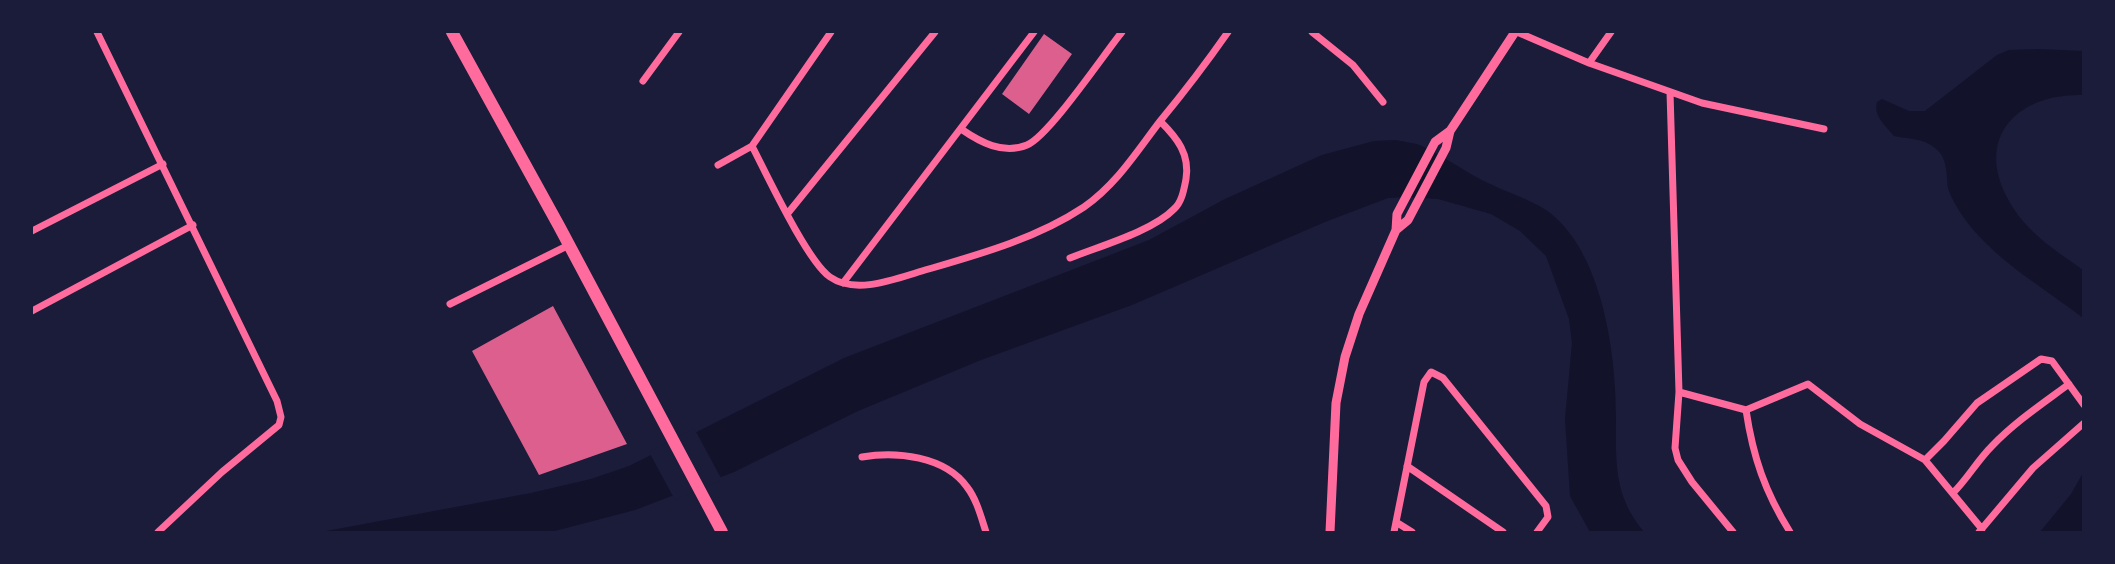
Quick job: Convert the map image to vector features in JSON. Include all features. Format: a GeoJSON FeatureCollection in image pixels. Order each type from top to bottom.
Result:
{"type":"FeatureCollection","features":[{"type":"Feature","properties":{"kind":"highway"},"geometry":{"type":"LineString","coordinates":[[452,32],[722,533]]}},
{"type":"Feature","properties":{"kind":"street"},"geometry":{"type":"LineString","coordinates":[[97,32],[193,225],[277,401],[281,417],[279,425],[272,432],[222,472],[158,533]]}},
{"type":"Feature","properties":{"kind":"street"},"geometry":{"type":"LineString","coordinates":[[643,81],[679,32]]}},
{"type":"Feature","properties":{"kind":"street"},"geometry":{"type":"LineString","coordinates":[[718,164],[752,146],[831,32]]}},
{"type":"Feature","properties":{"kind":"street"},"geometry":{"type":"LineString","coordinates":[[788,213],[935,32]]}},
{"type":"Feature","properties":{"kind":"street"},"geometry":{"type":"LineString","coordinates":[[843,284],[1034,32]]}},
{"type":"Feature","properties":{"kind":"street"},"geometry":{"type":"LineString","coordinates":[[961,129],[993,147],[1027,145],[1044,132],[1122,32]]}},
{"type":"Feature","properties":{"kind":"street"},"geometry":{"type":"LineString","coordinates":[[752,146],[822,271],[843,284],[877,283],[897,279],[992,251],[1047,227],[1084,206],[1114,181],[1190,86],[1228,32]]}},
{"type":"Feature","properties":{"kind":"street"},"geometry":{"type":"LineString","coordinates":[[1312,32],[1353,65],[1383,102]]}},
{"type":"Feature","properties":{"kind":"street"},"geometry":{"type":"LineString","coordinates":[[1396,230],[1408,220],[1446,148],[1450,131],[1516,32],[1589,63],[1721,109],[1825,129]]}},
{"type":"Feature","properties":{"kind":"street"},"geometry":{"type":"LineString","coordinates":[[1589,63],[1611,32]]}},
{"type":"Feature","properties":{"kind":"street"},"geometry":{"type":"LineString","coordinates":[[1670,92],[1679,392],[1675,436],[1678,460],[1733,533]]}},
{"type":"Feature","properties":{"kind":"street"},"geometry":{"type":"LineString","coordinates":[[1070,258],[1154,224],[1176,208],[1184,190],[1187,171],[1184,152],[1177,138],[1161,122]]}},
{"type":"Feature","properties":{"kind":"street"},"geometry":{"type":"LineString","coordinates":[[1329,533],[1333,504],[1336,403],[1345,357],[1359,314],[1396,230],[1397,214],[1434,142],[1450,131]]}},
{"type":"Feature","properties":{"kind":"street"},"geometry":{"type":"LineString","coordinates":[[32,231],[163,164]]}},
{"type":"Feature","properties":{"kind":"street"},"geometry":{"type":"LineString","coordinates":[[32,311],[193,225]]}},
{"type":"Feature","properties":{"kind":"street"},"geometry":{"type":"LineString","coordinates":[[450,304],[569,245]]}},
{"type":"Feature","properties":{"kind":"street"},"geometry":{"type":"LineString","coordinates":[[1925,460],[1977,403],[2041,359],[2052,362],[2084,405]]}},
{"type":"Feature","properties":{"kind":"street"},"geometry":{"type":"LineString","coordinates":[[1394,533],[1424,382],[1431,372],[1443,378],[1546,506],[1548,517],[1537,533]]}},
{"type":"Feature","properties":{"kind":"street"},"geometry":{"type":"LineString","coordinates":[[1679,392],[1746,410],[1808,384],[1860,424],[1925,460],[1980,531],[2033,468],[2084,423]]}},
{"type":"Feature","properties":{"kind":"street"},"geometry":{"type":"LineString","coordinates":[[1953,493],[1969,478],[1989,449],[2009,429],[2069,384]]}},
{"type":"Feature","properties":{"kind":"street"},"geometry":{"type":"LineString","coordinates":[[1746,410],[1756,464],[1790,533]]}},
{"type":"Feature","properties":{"kind":"street"},"geometry":{"type":"LineString","coordinates":[[862,457],[876,454],[910,457],[956,474],[973,495],[986,533]]}},
{"type":"Feature","properties":{"kind":"street"},"geometry":{"type":"LineString","coordinates":[[1407,466],[1503,533]]}},
{"type":"Feature","properties":{"kind":"street"},"geometry":{"type":"LineString","coordinates":[[1396,522],[1412,533]]}},
{"type":"Feature","properties":{"kind":"shaded area"},"geometry":{"type":"Polygon","coordinates":[[[2009,50],[2083,51],[2083,95],[2060,96],[2039,102],[2008,123],[1999,139],[1996,157],[1999,178],[2009,201],[2024,222],[2042,240],[2083,270],[2083,318],[2017,270],[1986,243],[1960,212],[1952,197],[1944,161],[1939,152],[1926,142],[1894,136],[1881,120],[1876,107],[1877,102],[1882,99],[1909,111],[1925,111],[1997,55],[2009,50]]]}},
{"type":"Feature","properties":{"kind":"shaded area"},"geometry":{"type":"Polygon","coordinates":[[[1396,140],[1422,146],[1480,179],[1546,210],[1565,227],[1581,250],[1593,276],[1609,333],[1615,391],[1618,477],[1627,505],[1644,532],[1590,532],[1570,496],[1565,419],[1572,343],[1569,319],[1546,256],[1520,231],[1491,214],[1438,199],[1407,197],[1388,198],[1325,222],[1132,305],[981,360],[858,411],[734,472],[635,510],[551,532],[321,532],[531,493],[591,479],[629,466],[844,358],[1149,240],[1225,199],[1322,155],[1374,141],[1396,140]]]}},
{"type":"Feature","properties":{"kind":"shaded area"},"geometry":{"type":"Polygon","coordinates":[[[2083,473],[2083,532],[2040,532],[2071,494],[2083,473]]]}},
{"type":"Feature","properties":{"kind":"pier"},"geometry":{"type":"Polygon","coordinates":[[[694,428],[722,480],[675,500],[649,452],[694,428]]]}},
{"type":"Feature","properties":{"kind":"building"},"geometry":{"type":"Polygon","coordinates":[[[1044,34],[1072,54],[1029,114],[1002,94],[1044,34]]]}},
{"type":"Feature","properties":{"kind":"building"},"geometry":{"type":"Polygon","coordinates":[[[553,306],[627,444],[539,475],[472,351],[553,306]]]}}]}
